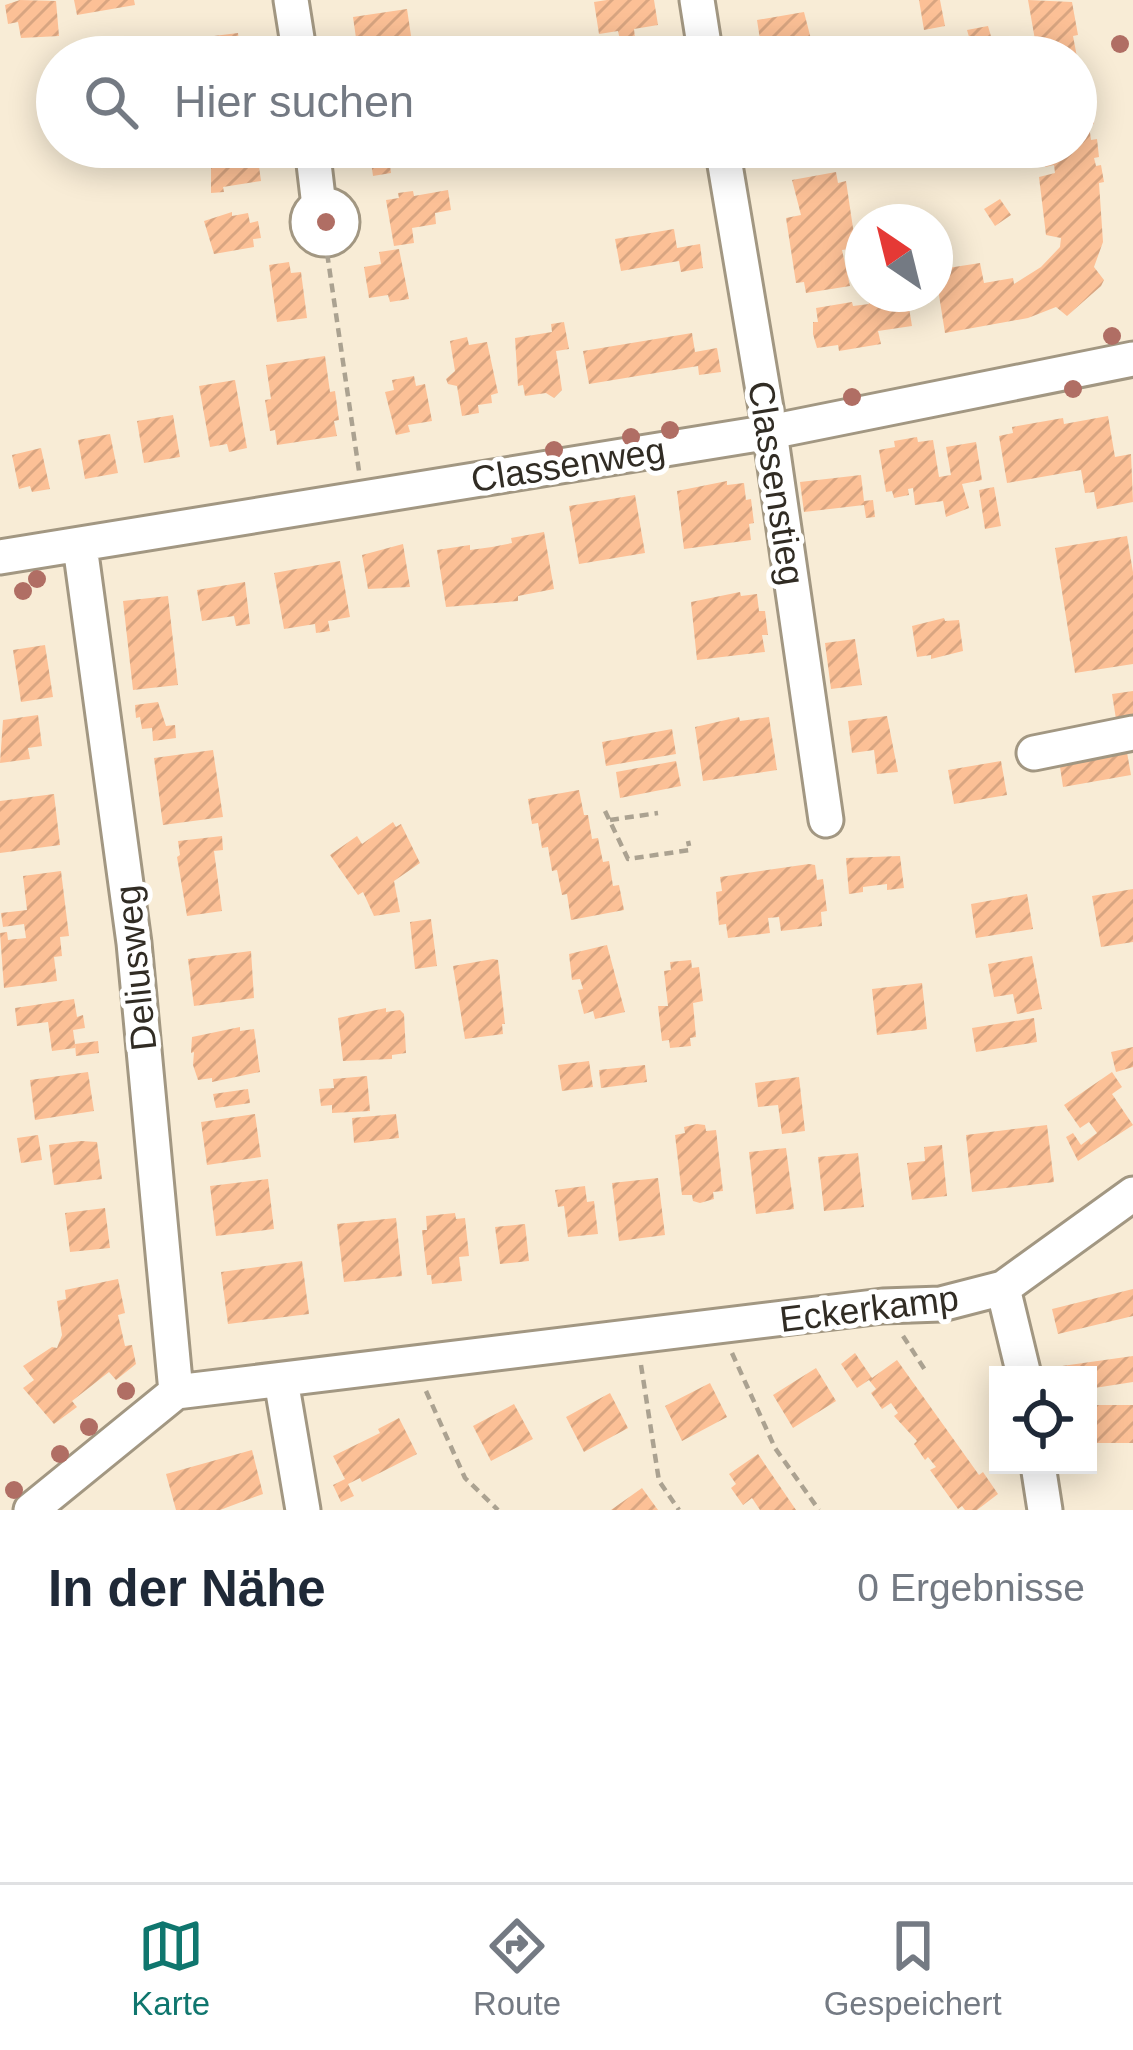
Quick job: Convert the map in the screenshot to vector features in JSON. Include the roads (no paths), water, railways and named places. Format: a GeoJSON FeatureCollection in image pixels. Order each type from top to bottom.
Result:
{"type":"FeatureCollection","features":[{"type":"Feature","properties":{"kind":"street"},"geometry":{"type":"LineString","coordinates":[[291,0],[296,36]]}},
{"type":"Feature","properties":{"kind":"street"},"geometry":{"type":"LineString","coordinates":[[697,0],[703,36]]}},
{"type":"Feature","properties":{"kind":"street"},"geometry":{"type":"LineString","coordinates":[[315,168],[322,223]]}},
{"type":"Feature","properties":{"kind":"street","name":"Classenstieg"},"geometry":{"type":"LineString","coordinates":[[726,168],[770,432],[826,820]]}},
{"type":"Feature","properties":{"kind":"street","name":"Classenweg"},"geometry":{"type":"LineString","coordinates":[[0,557],[770,432],[1133,359]]}},
{"type":"Feature","properties":{"kind":"street","name":"Deliusweg"},"geometry":{"type":"LineString","coordinates":[[80,546],[134,943],[176,1392]]}},
{"type":"Feature","properties":{"kind":"street"},"geometry":{"type":"LineString","coordinates":[[1034,753],[1133,733]]}},
{"type":"Feature","properties":{"kind":"street","name":"Eckerkamp"},"geometry":{"type":"LineString","coordinates":[[176,1392],[883,1306],[941,1304],[1003,1288],[1133,1194]]}},
{"type":"Feature","properties":{"kind":"street"},"geometry":{"type":"LineString","coordinates":[[1003,1288],[1022,1366]]}},
{"type":"Feature","properties":{"kind":"street"},"geometry":{"type":"LineString","coordinates":[[281,1380],[303,1510]]}},
{"type":"Feature","properties":{"kind":"street"},"geometry":{"type":"LineString","coordinates":[[31,1510],[176,1392]]}},
{"type":"Feature","properties":{"kind":"street"},"geometry":{"type":"LineString","coordinates":[[1039,1474],[1045,1510]]}}]}
